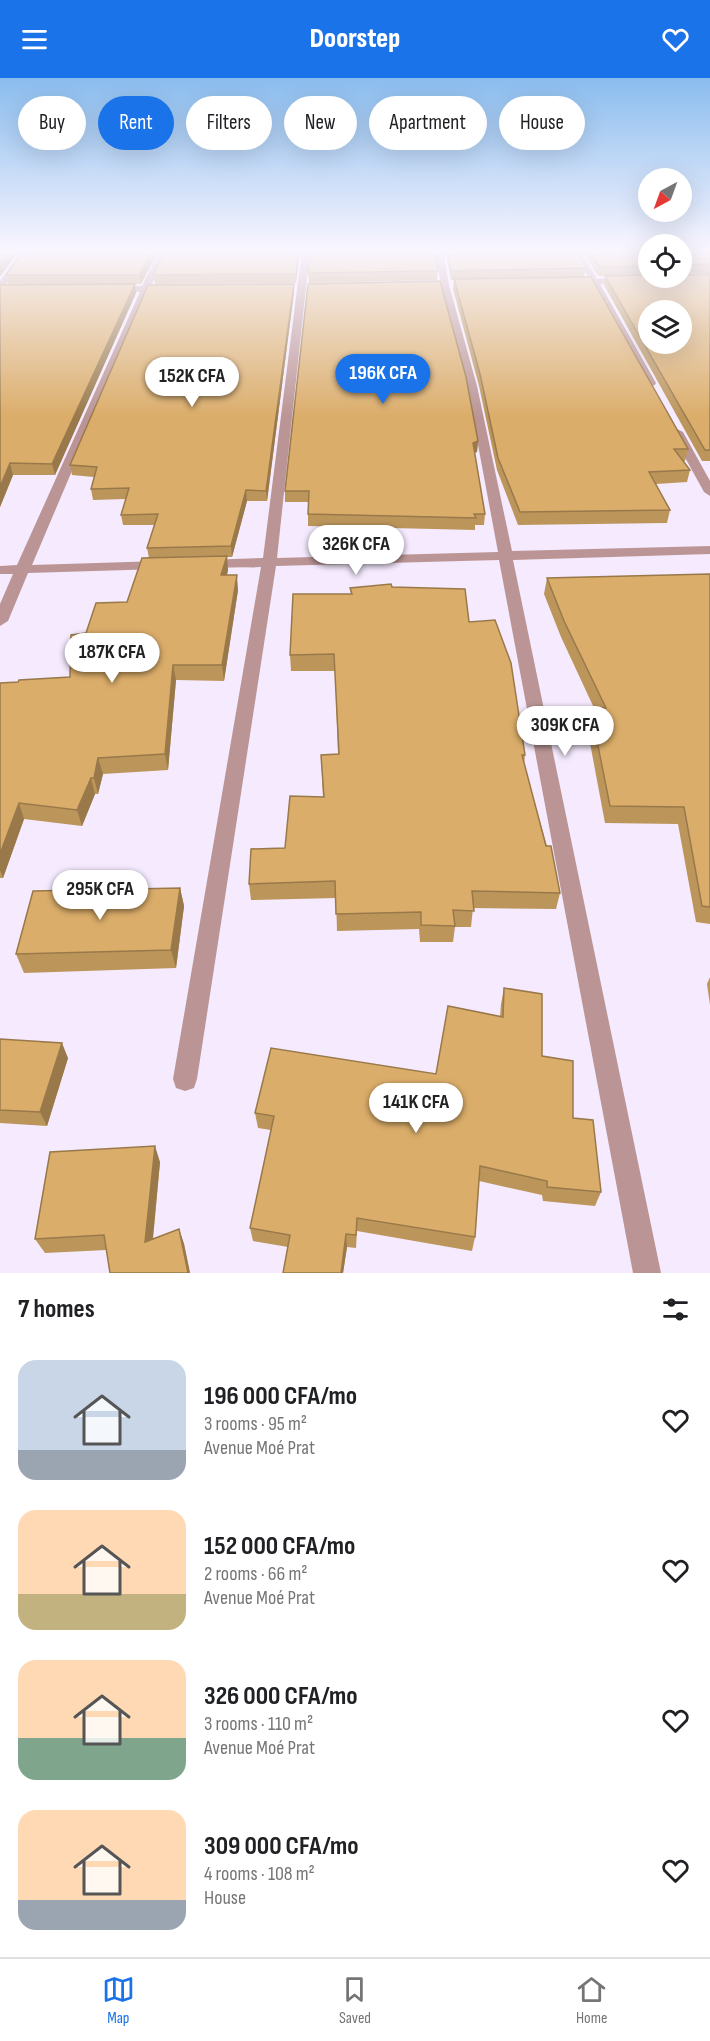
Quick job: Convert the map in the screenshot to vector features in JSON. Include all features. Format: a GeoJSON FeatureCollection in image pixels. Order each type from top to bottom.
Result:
{"type":"FeatureCollection","features":[{"type":"Feature","properties":{"kind":"street"},"geometry":{"type":"LineString","coordinates":[[0,621],[138,306]]}},
{"type":"Feature","properties":{"kind":"street"},"geometry":{"type":"LineString","coordinates":[[185,1079],[269,562],[300,306]]}},
{"type":"Feature","properties":{"kind":"street"},"geometry":{"type":"LineString","coordinates":[[451,306],[472,386],[507,556],[647,1273]]}},
{"type":"Feature","properties":{"kind":"street"},"geometry":{"type":"LineString","coordinates":[[608,306],[655,392]]}},
{"type":"Feature","properties":{"kind":"street"},"geometry":{"type":"LineString","coordinates":[[672,422],[710,492]]}},
{"type":"Feature","properties":{"kind":"street"},"geometry":{"type":"LineString","coordinates":[[0,570],[710,550]]}},
{"type":"Feature","properties":{"kind":"building"},"geometry":{"type":"Polygon","coordinates":[[[0,306],[125,306],[52,464],[10,463],[0,487],[0,306]]]}},
{"type":"Feature","properties":{"kind":"building"},"geometry":{"type":"Polygon","coordinates":[[[139,306],[291,306],[266,491],[246,490],[231,546],[147,548],[158,514],[121,515],[129,488],[91,489],[97,467],[70,465],[139,306]]]}},
{"type":"Feature","properties":{"kind":"building"},"geometry":{"type":"Polygon","coordinates":[[[306,306],[447,306],[466,377],[478,441],[473,443],[485,514],[474,514],[476,518],[308,514],[309,491],[285,491],[306,306]]]}},
{"type":"Feature","properties":{"kind":"building"},"geometry":{"type":"Polygon","coordinates":[[[461,306],[607,306],[688,449],[674,449],[690,470],[649,472],[670,510],[520,512],[498,458],[480,374],[461,306]]]}},
{"type":"Feature","properties":{"kind":"building"},"geometry":{"type":"Polygon","coordinates":[[[622,306],[638,306],[638,333],[622,306]]]}},
{"type":"Feature","properties":{"kind":"building"},"geometry":{"type":"Polygon","coordinates":[[[692,306],[710,306],[710,450],[705,450],[650,354],[692,354],[692,306]]]}},
{"type":"Feature","properties":{"kind":"building"},"geometry":{"type":"Polygon","coordinates":[[[227,556],[221,575],[237,575],[222,665],[173,665],[165,754],[98,758],[94,778],[91,778],[77,810],[19,803],[0,854],[0,683],[70,677],[71,635],[86,633],[96,603],[127,602],[142,558],[227,556]]]}},
{"type":"Feature","properties":{"kind":"building"},"geometry":{"type":"Polygon","coordinates":[[[710,574],[710,907],[702,906],[684,807],[610,806],[594,726],[597,726],[591,708],[606,708],[564,621],[547,578],[710,574]]]}},
{"type":"Feature","properties":{"kind":"building"},"geometry":{"type":"Polygon","coordinates":[[[391,584],[392,587],[465,589],[469,622],[495,620],[511,663],[525,755],[522,755],[546,846],[551,846],[560,893],[472,891],[474,911],[453,910],[455,926],[421,925],[421,912],[336,914],[335,881],[249,884],[251,849],[285,848],[290,796],[324,797],[321,755],[339,754],[334,654],[290,655],[293,594],[352,594],[350,588],[391,584]]]}},
{"type":"Feature","properties":{"kind":"building"},"geometry":{"type":"Polygon","coordinates":[[[180,888],[171,950],[16,954],[33,891],[180,888]]]}},
{"type":"Feature","properties":{"kind":"building"},"geometry":{"type":"Polygon","coordinates":[[[504,988],[542,994],[542,1056],[573,1061],[573,1118],[593,1120],[601,1192],[547,1187],[547,1181],[480,1166],[475,1237],[357,1218],[356,1235],[346,1234],[341,1273],[283,1273],[290,1235],[250,1228],[274,1116],[255,1113],[271,1048],[436,1074],[448,1006],[503,1017],[504,988]]]}},
{"type":"Feature","properties":{"kind":"building"},"geometry":{"type":"Polygon","coordinates":[[[0,1039],[62,1043],[40,1112],[0,1110],[0,1039]]]}},
{"type":"Feature","properties":{"kind":"building"},"geometry":{"type":"Polygon","coordinates":[[[155,1146],[145,1242],[179,1229],[188,1273],[110,1273],[104,1235],[35,1239],[50,1152],[155,1146]]]}}]}
